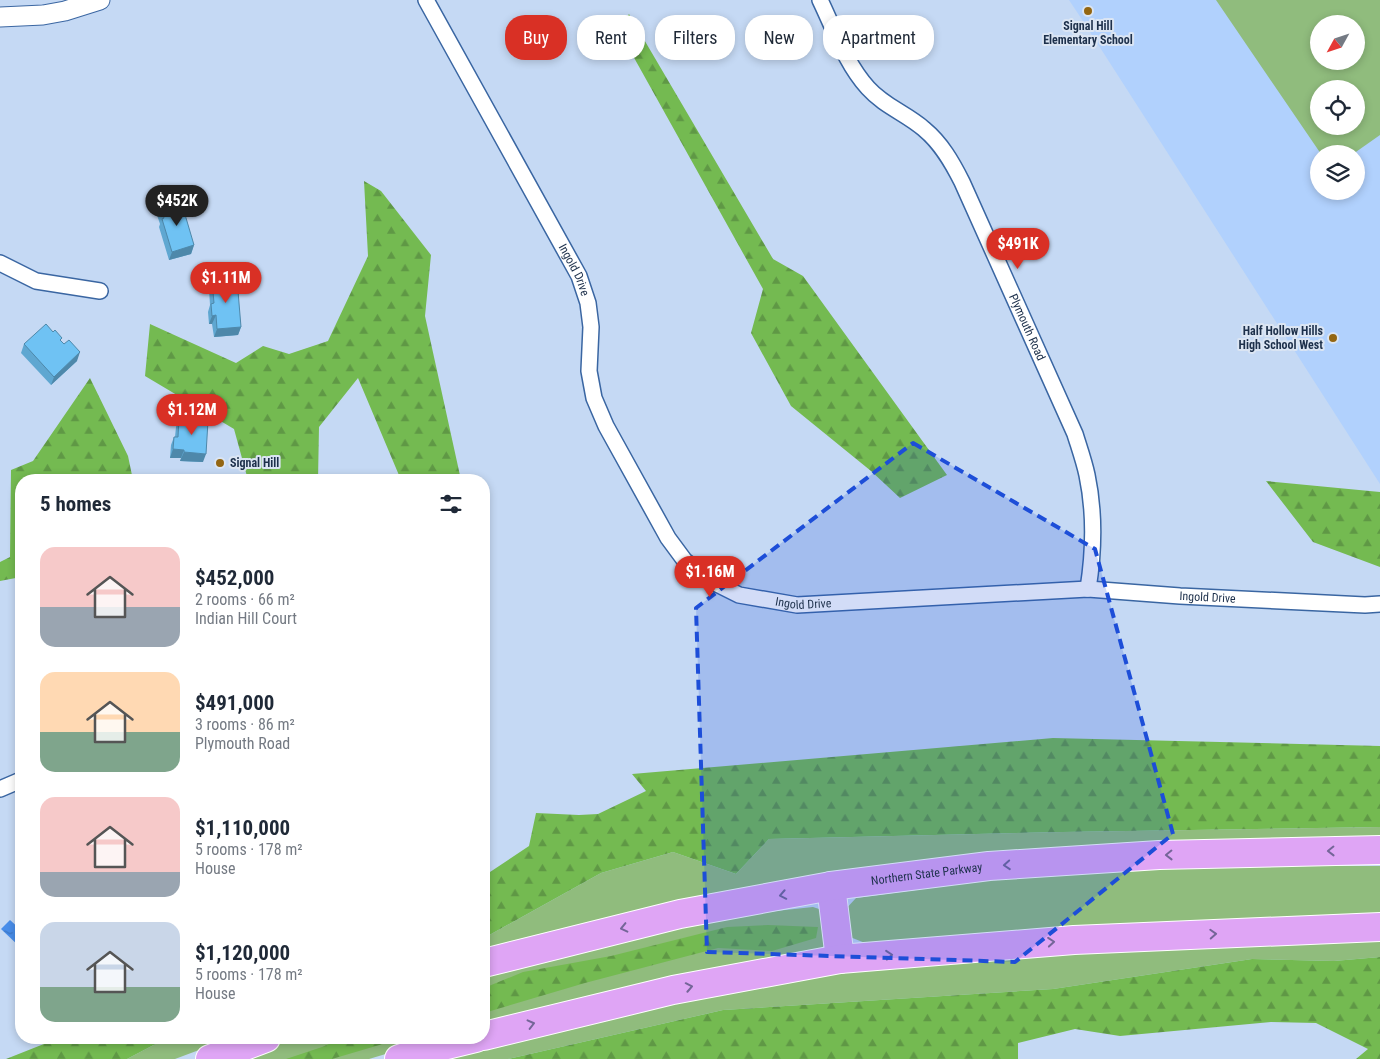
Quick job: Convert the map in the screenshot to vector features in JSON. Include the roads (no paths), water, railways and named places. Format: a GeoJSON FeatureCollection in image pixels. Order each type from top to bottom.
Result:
{"type":"FeatureCollection","features":[{"type":"Feature","properties":{"kind":"highway","name":"Northern State Parkway"},"geometry":{"type":"LineString","coordinates":[[490,962],[680,914],[831,886],[989,866],[1159,855],[1380,850]]}},
{"type":"Feature","properties":{"kind":"highway"},"geometry":{"type":"LineString","coordinates":[[831,886],[840,959]]}},
{"type":"Feature","properties":{"kind":"highway"},"geometry":{"type":"LineString","coordinates":[[490,1035],[674,990],[840,959],[1074,940],[1380,927]]}},
{"type":"Feature","properties":{"kind":"highway"},"geometry":{"type":"LineString","coordinates":[[210,1059],[250,1044]]}},
{"type":"Feature","properties":{"kind":"highway"},"geometry":{"type":"LineString","coordinates":[[399,1059],[451,1044]]}},
{"type":"Feature","properties":{"kind":"street"},"geometry":{"type":"LineString","coordinates":[[0,17],[43,15],[65,11],[100,0]]}},
{"type":"Feature","properties":{"kind":"street","name":"Ingold Drive"},"geometry":{"type":"LineString","coordinates":[[426,0],[579,276],[588,303],[591,327],[589,371],[594,398],[606,426],[668,538],[686,561],[711,581],[740,595],[797,605],[1088,589],[1200,597],[1365,605],[1380,604]]}},
{"type":"Feature","properties":{"kind":"street","name":"Plymouth Road"},"geometry":{"type":"LineString","coordinates":[[820,0],[852,66],[868,89],[892,108],[924,128],[946,152],[962,182],[1075,434],[1087,473],[1093,515],[1093,558],[1088,589]]}},
{"type":"Feature","properties":{"kind":"street"},"geometry":{"type":"LineString","coordinates":[[0,263],[36,281],[100,291]]}},
{"type":"Feature","properties":{"kind":"street"},"geometry":{"type":"LineString","coordinates":[[0,789],[15,783]]}},
{"type":"Feature","properties":{"kind":"water"},"geometry":{"type":"Polygon","coordinates":[[[10,920],[15,925],[15,942],[1,929],[10,920]]]}},
{"type":"Feature","properties":{"kind":"place","name":"Signal Hill Elementary School"},"geometry":{"type":"Point","coordinates":[1088,11]}},
{"type":"Feature","properties":{"kind":"place","name":"Half Hollow Hills High School West"},"geometry":{"type":"Point","coordinates":[1333,338]}},
{"type":"Feature","properties":{"kind":"place","name":"Signal Hill"},"geometry":{"type":"Point","coordinates":[220,463]}}]}
